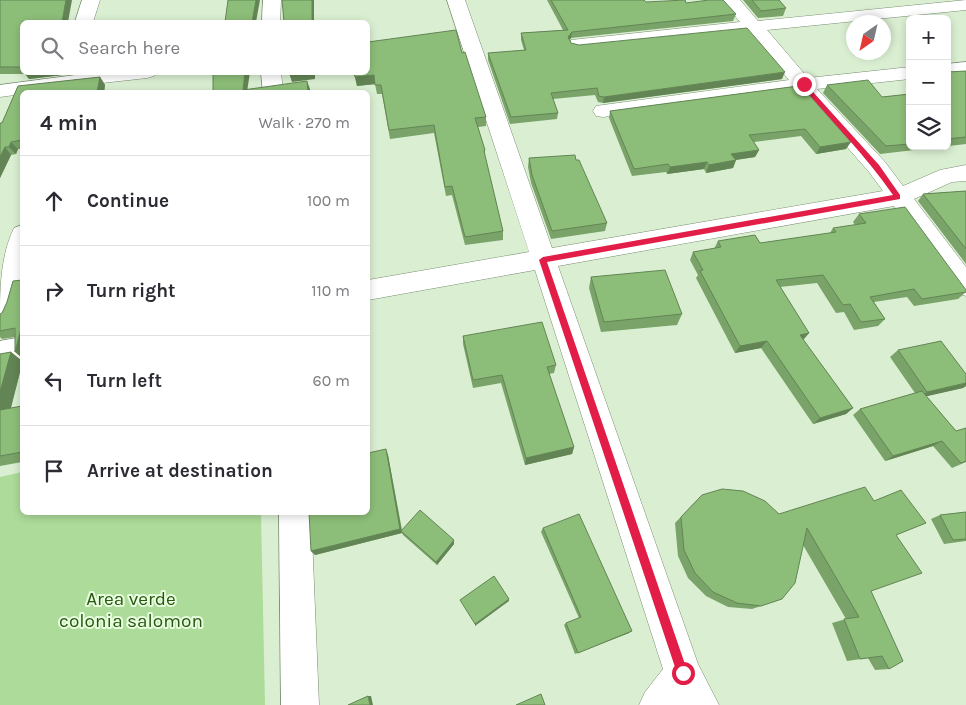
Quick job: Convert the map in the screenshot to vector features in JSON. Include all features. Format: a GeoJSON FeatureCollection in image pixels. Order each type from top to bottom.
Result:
{"type":"FeatureCollection","features":[{"type":"Feature","properties":{"kind":"street"},"geometry":{"type":"LineString","coordinates":[[85,20],[91,0]]}},
{"type":"Feature","properties":{"kind":"street"},"geometry":{"type":"LineString","coordinates":[[271,20],[272,0]]}},
{"type":"Feature","properties":{"kind":"street"},"geometry":{"type":"LineString","coordinates":[[456,0],[456,32],[543,260],[683,673],[700,705]]}},
{"type":"Feature","properties":{"kind":"street"},"geometry":{"type":"LineString","coordinates":[[731,0],[834,121],[877,167],[966,286]]}},
{"type":"Feature","properties":{"kind":"street"},"geometry":{"type":"LineString","coordinates":[[578,44],[966,5]]}},
{"type":"Feature","properties":{"kind":"street"},"geometry":{"type":"LineString","coordinates":[[951,70],[966,68]]}},
{"type":"Feature","properties":{"kind":"street"},"geometry":{"type":"LineString","coordinates":[[603,111],[804,84],[906,73]]}},
{"type":"Feature","properties":{"kind":"street"},"geometry":{"type":"LineString","coordinates":[[0,91],[125,75]]}},
{"type":"Feature","properties":{"kind":"street"},"geometry":{"type":"LineString","coordinates":[[271,75],[273,90]]}},
{"type":"Feature","properties":{"kind":"street"},"geometry":{"type":"LineString","coordinates":[[370,290],[898,197],[948,175],[966,173]]}},
{"type":"Feature","properties":{"kind":"street"},"geometry":{"type":"LineString","coordinates":[[0,312],[20,241]]}},
{"type":"Feature","properties":{"kind":"street"},"geometry":{"type":"LineString","coordinates":[[0,353],[20,349]]}},
{"type":"Feature","properties":{"kind":"street"},"geometry":{"type":"LineString","coordinates":[[295,515],[300,705]]}},
{"type":"Feature","properties":{"kind":"street"},"geometry":{"type":"LineString","coordinates":[[658,705],[683,673]]}},
{"type":"Feature","properties":{"kind":"green space","name":"Area verde colonia salomon"},"geometry":{"type":"Polygon","coordinates":[[[20,472],[20,515],[261,515],[265,705],[0,705],[0,477],[20,472]]]}},
{"type":"Feature","properties":{"kind":"building"},"geometry":{"type":"Polygon","coordinates":[[[0,0],[66,0],[62,20],[20,20],[20,67],[0,67],[0,0]]]}},
{"type":"Feature","properties":{"kind":"building"},"geometry":{"type":"Polygon","coordinates":[[[228,0],[256,0],[252,20],[225,20],[228,0]]]}},
{"type":"Feature","properties":{"kind":"building"},"geometry":{"type":"Polygon","coordinates":[[[282,0],[312,0],[312,20],[284,20],[282,0]]]}},
{"type":"Feature","properties":{"kind":"building"},"geometry":{"type":"Polygon","coordinates":[[[551,0],[644,0],[646,2],[685,0],[686,3],[723,0],[736,14],[572,32],[568,37],[571,43],[579,45],[747,28],[785,72],[604,97],[599,96],[597,88],[551,93],[558,113],[511,117],[488,53],[526,50],[521,33],[568,30],[551,0]]]}},
{"type":"Feature","properties":{"kind":"building"},"geometry":{"type":"Polygon","coordinates":[[[752,0],[779,0],[786,8],[761,11],[752,0]]]}},
{"type":"Feature","properties":{"kind":"building"},"geometry":{"type":"Polygon","coordinates":[[[456,30],[462,53],[465,52],[486,117],[475,118],[485,150],[503,231],[465,237],[452,186],[445,187],[434,125],[389,130],[381,85],[375,85],[374,75],[355,77],[355,75],[370,75],[370,42],[456,30]]]}},
{"type":"Feature","properties":{"kind":"building"},"geometry":{"type":"Polygon","coordinates":[[[966,71],[966,137],[951,139],[951,72],[966,71]]]}},
{"type":"Feature","properties":{"kind":"building"},"geometry":{"type":"Polygon","coordinates":[[[213,75],[245,75],[243,90],[213,90],[213,75]]]}},
{"type":"Feature","properties":{"kind":"building"},"geometry":{"type":"Polygon","coordinates":[[[100,77],[97,90],[20,90],[20,140],[11,142],[9,147],[5,147],[0,157],[0,123],[2,123],[18,86],[100,77]]]}},
{"type":"Feature","properties":{"kind":"building"},"geometry":{"type":"Polygon","coordinates":[[[868,80],[882,97],[906,94],[906,144],[886,146],[827,85],[868,80]]]}},
{"type":"Feature","properties":{"kind":"building"},"geometry":{"type":"Polygon","coordinates":[[[307,81],[308,90],[243,90],[307,81]]]}},
{"type":"Feature","properties":{"kind":"building"},"geometry":{"type":"Polygon","coordinates":[[[798,86],[803,88],[851,142],[820,147],[805,129],[749,135],[759,150],[731,154],[736,160],[709,165],[707,162],[670,167],[668,164],[634,169],[610,111],[798,86]]]}},
{"type":"Feature","properties":{"kind":"building"},"geometry":{"type":"Polygon","coordinates":[[[575,155],[607,223],[552,231],[532,175],[529,158],[575,155]]]}},
{"type":"Feature","properties":{"kind":"building"},"geometry":{"type":"Polygon","coordinates":[[[966,191],[966,249],[923,194],[966,191]]]}},
{"type":"Feature","properties":{"kind":"building"},"geometry":{"type":"Polygon","coordinates":[[[905,207],[966,292],[922,299],[914,289],[870,297],[885,319],[861,322],[850,304],[843,305],[823,275],[776,280],[809,333],[800,335],[853,408],[820,418],[767,341],[740,346],[700,271],[703,270],[693,252],[721,247],[718,241],[755,235],[760,243],[836,232],[833,228],[866,223],[859,214],[905,207]]]}},
{"type":"Feature","properties":{"kind":"building"},"geometry":{"type":"Polygon","coordinates":[[[665,270],[682,314],[604,322],[591,277],[665,270]]]}},
{"type":"Feature","properties":{"kind":"building"},"geometry":{"type":"Polygon","coordinates":[[[20,280],[20,333],[15,352],[15,328],[0,331],[0,314],[7,302],[13,281],[20,280]]]}},
{"type":"Feature","properties":{"kind":"building"},"geometry":{"type":"Polygon","coordinates":[[[542,322],[556,365],[547,367],[574,447],[526,458],[502,375],[473,380],[463,336],[542,322]]]}},
{"type":"Feature","properties":{"kind":"building"},"geometry":{"type":"Polygon","coordinates":[[[941,341],[966,374],[966,383],[927,392],[898,350],[941,341]]]}},
{"type":"Feature","properties":{"kind":"building"},"geometry":{"type":"Polygon","coordinates":[[[11,352],[0,392],[0,354],[11,352]]]}},
{"type":"Feature","properties":{"kind":"building"},"geometry":{"type":"Polygon","coordinates":[[[922,391],[956,431],[966,428],[966,461],[961,463],[942,441],[893,456],[860,409],[922,391]]]}},
{"type":"Feature","properties":{"kind":"building"},"geometry":{"type":"Polygon","coordinates":[[[20,406],[20,452],[0,456],[0,410],[20,406]]]}},
{"type":"Feature","properties":{"kind":"building"},"geometry":{"type":"Polygon","coordinates":[[[386,449],[400,529],[311,551],[309,515],[370,515],[370,453],[386,449]]]}},
{"type":"Feature","properties":{"kind":"building"},"geometry":{"type":"Polygon","coordinates":[[[865,487],[874,501],[901,490],[926,523],[896,535],[922,573],[871,591],[903,661],[889,669],[882,656],[860,659],[844,619],[859,617],[807,528],[795,583],[782,599],[761,606],[737,603],[713,592],[695,573],[684,550],[681,517],[702,495],[722,489],[743,491],[765,501],[779,514],[865,487]]]}},
{"type":"Feature","properties":{"kind":"building"},"geometry":{"type":"Polygon","coordinates":[[[420,510],[454,540],[436,562],[401,531],[420,510]]]}},
{"type":"Feature","properties":{"kind":"building"},"geometry":{"type":"Polygon","coordinates":[[[966,512],[966,539],[953,540],[940,515],[966,512]]]}},
{"type":"Feature","properties":{"kind":"building"},"geometry":{"type":"Polygon","coordinates":[[[579,514],[632,631],[578,653],[566,623],[581,617],[543,528],[579,514]]]}},
{"type":"Feature","properties":{"kind":"building"},"geometry":{"type":"Polygon","coordinates":[[[494,576],[509,599],[475,624],[460,600],[494,576]]]}},
{"type":"Feature","properties":{"kind":"building"},"geometry":{"type":"Polygon","coordinates":[[[541,694],[545,705],[516,705],[541,694]]]}},
{"type":"Feature","properties":{"kind":"building"},"geometry":{"type":"Polygon","coordinates":[[[368,696],[370,705],[348,705],[368,696]]]}},
{"type":"Feature","properties":{"kind":"route"},"geometry":{"type":"LineString","coordinates":[[683,673],[543,260],[898,197],[877,167],[834,121],[804,84]]}}]}
